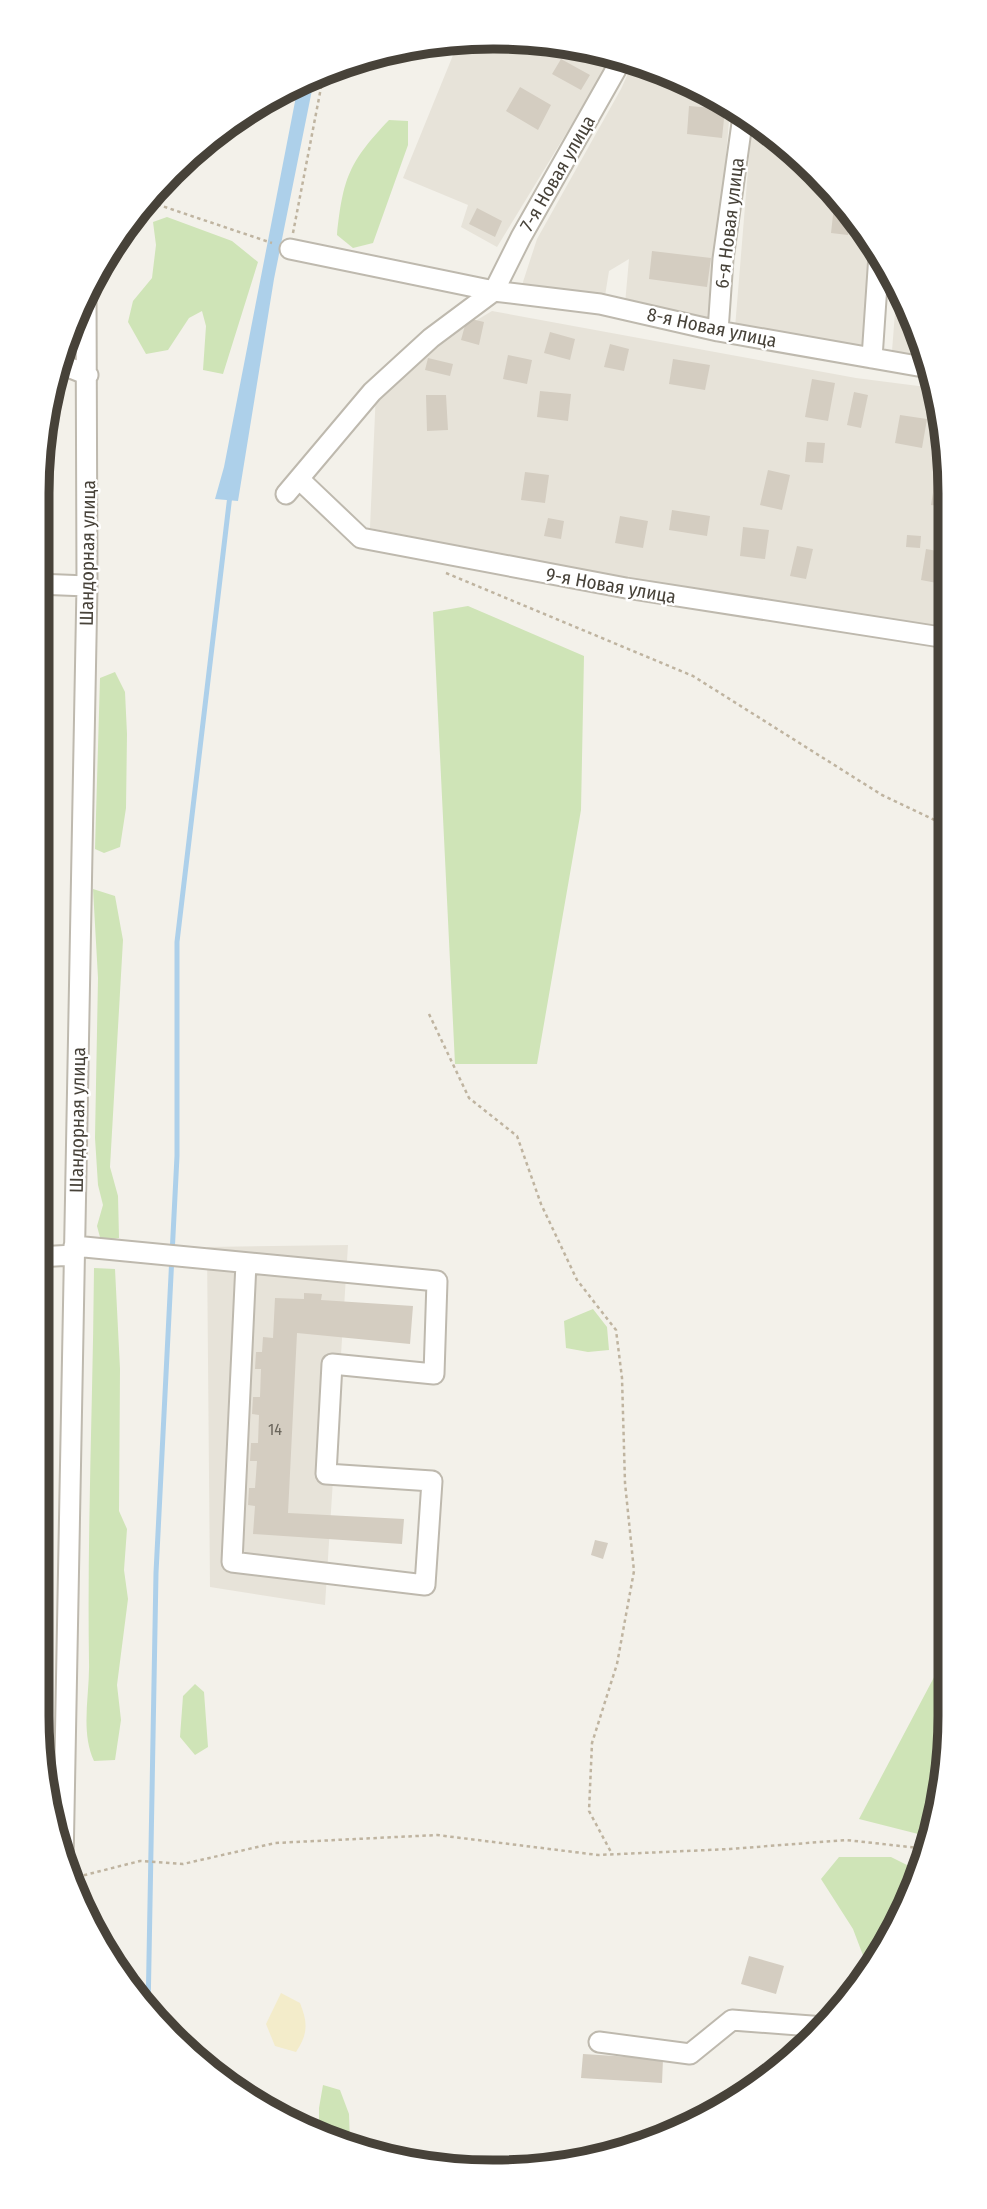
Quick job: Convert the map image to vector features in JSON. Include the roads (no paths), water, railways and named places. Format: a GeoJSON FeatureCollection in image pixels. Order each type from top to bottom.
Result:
{"type":"FeatureCollection","features":[{"type":"Feature","properties":{"kind":"street","name":"7-я Новая улица"},"geometry":{"type":"LineString","coordinates":[[494,291],[521,237],[617,67]]}},
{"type":"Feature","properties":{"kind":"street","name":"6-я Новая улица"},"geometry":{"type":"LineString","coordinates":[[719,331],[723,259],[742,125]]}},
{"type":"Feature","properties":{"kind":"street","name":"8-я Новая улица"},"geometry":{"type":"LineString","coordinates":[[290,249],[494,291],[600,304],[719,331],[919,366]]}},
{"type":"Feature","properties":{"kind":"street"},"geometry":{"type":"LineString","coordinates":[[872,358],[877,270]]}},
{"type":"Feature","properties":{"kind":"street","name":"9-я Новая улица"},"geometry":{"type":"LineString","coordinates":[[494,291],[431,338],[372,392],[293,486],[361,538],[626,589],[938,637]]}},
{"type":"Feature","properties":{"kind":"street","name":"Шандорная улица"},"geometry":{"type":"LineString","coordinates":[[63,1825],[86,586],[87,315]]}},
{"type":"Feature","properties":{"kind":"street"},"geometry":{"type":"LineString","coordinates":[[68,367],[88,375]]}},
{"type":"Feature","properties":{"kind":"street"},"geometry":{"type":"LineString","coordinates":[[49,584],[86,586]]}},
{"type":"Feature","properties":{"kind":"street"},"geometry":{"type":"LineString","coordinates":[[49,1254],[74,1251],[246,1263],[437,1281],[434,1374],[332,1364],[326,1474],[432,1481],[425,1585],[232,1562],[246,1263]]}},
{"type":"Feature","properties":{"kind":"street"},"geometry":{"type":"LineString","coordinates":[[599,2042],[690,2054],[732,2020],[812,2026]]}},
{"type":"Feature","properties":{"kind":"water"},"geometry":{"type":"Polygon","coordinates":[[[312,88],[274,279],[238,501],[215,499],[224,467],[296,95],[312,88]]]}},
{"type":"Feature","properties":{"kind":"waterway"},"geometry":{"type":"LineString","coordinates":[[148,1995],[156,1573],[177,1156],[177,942],[230,495]]}}]}
